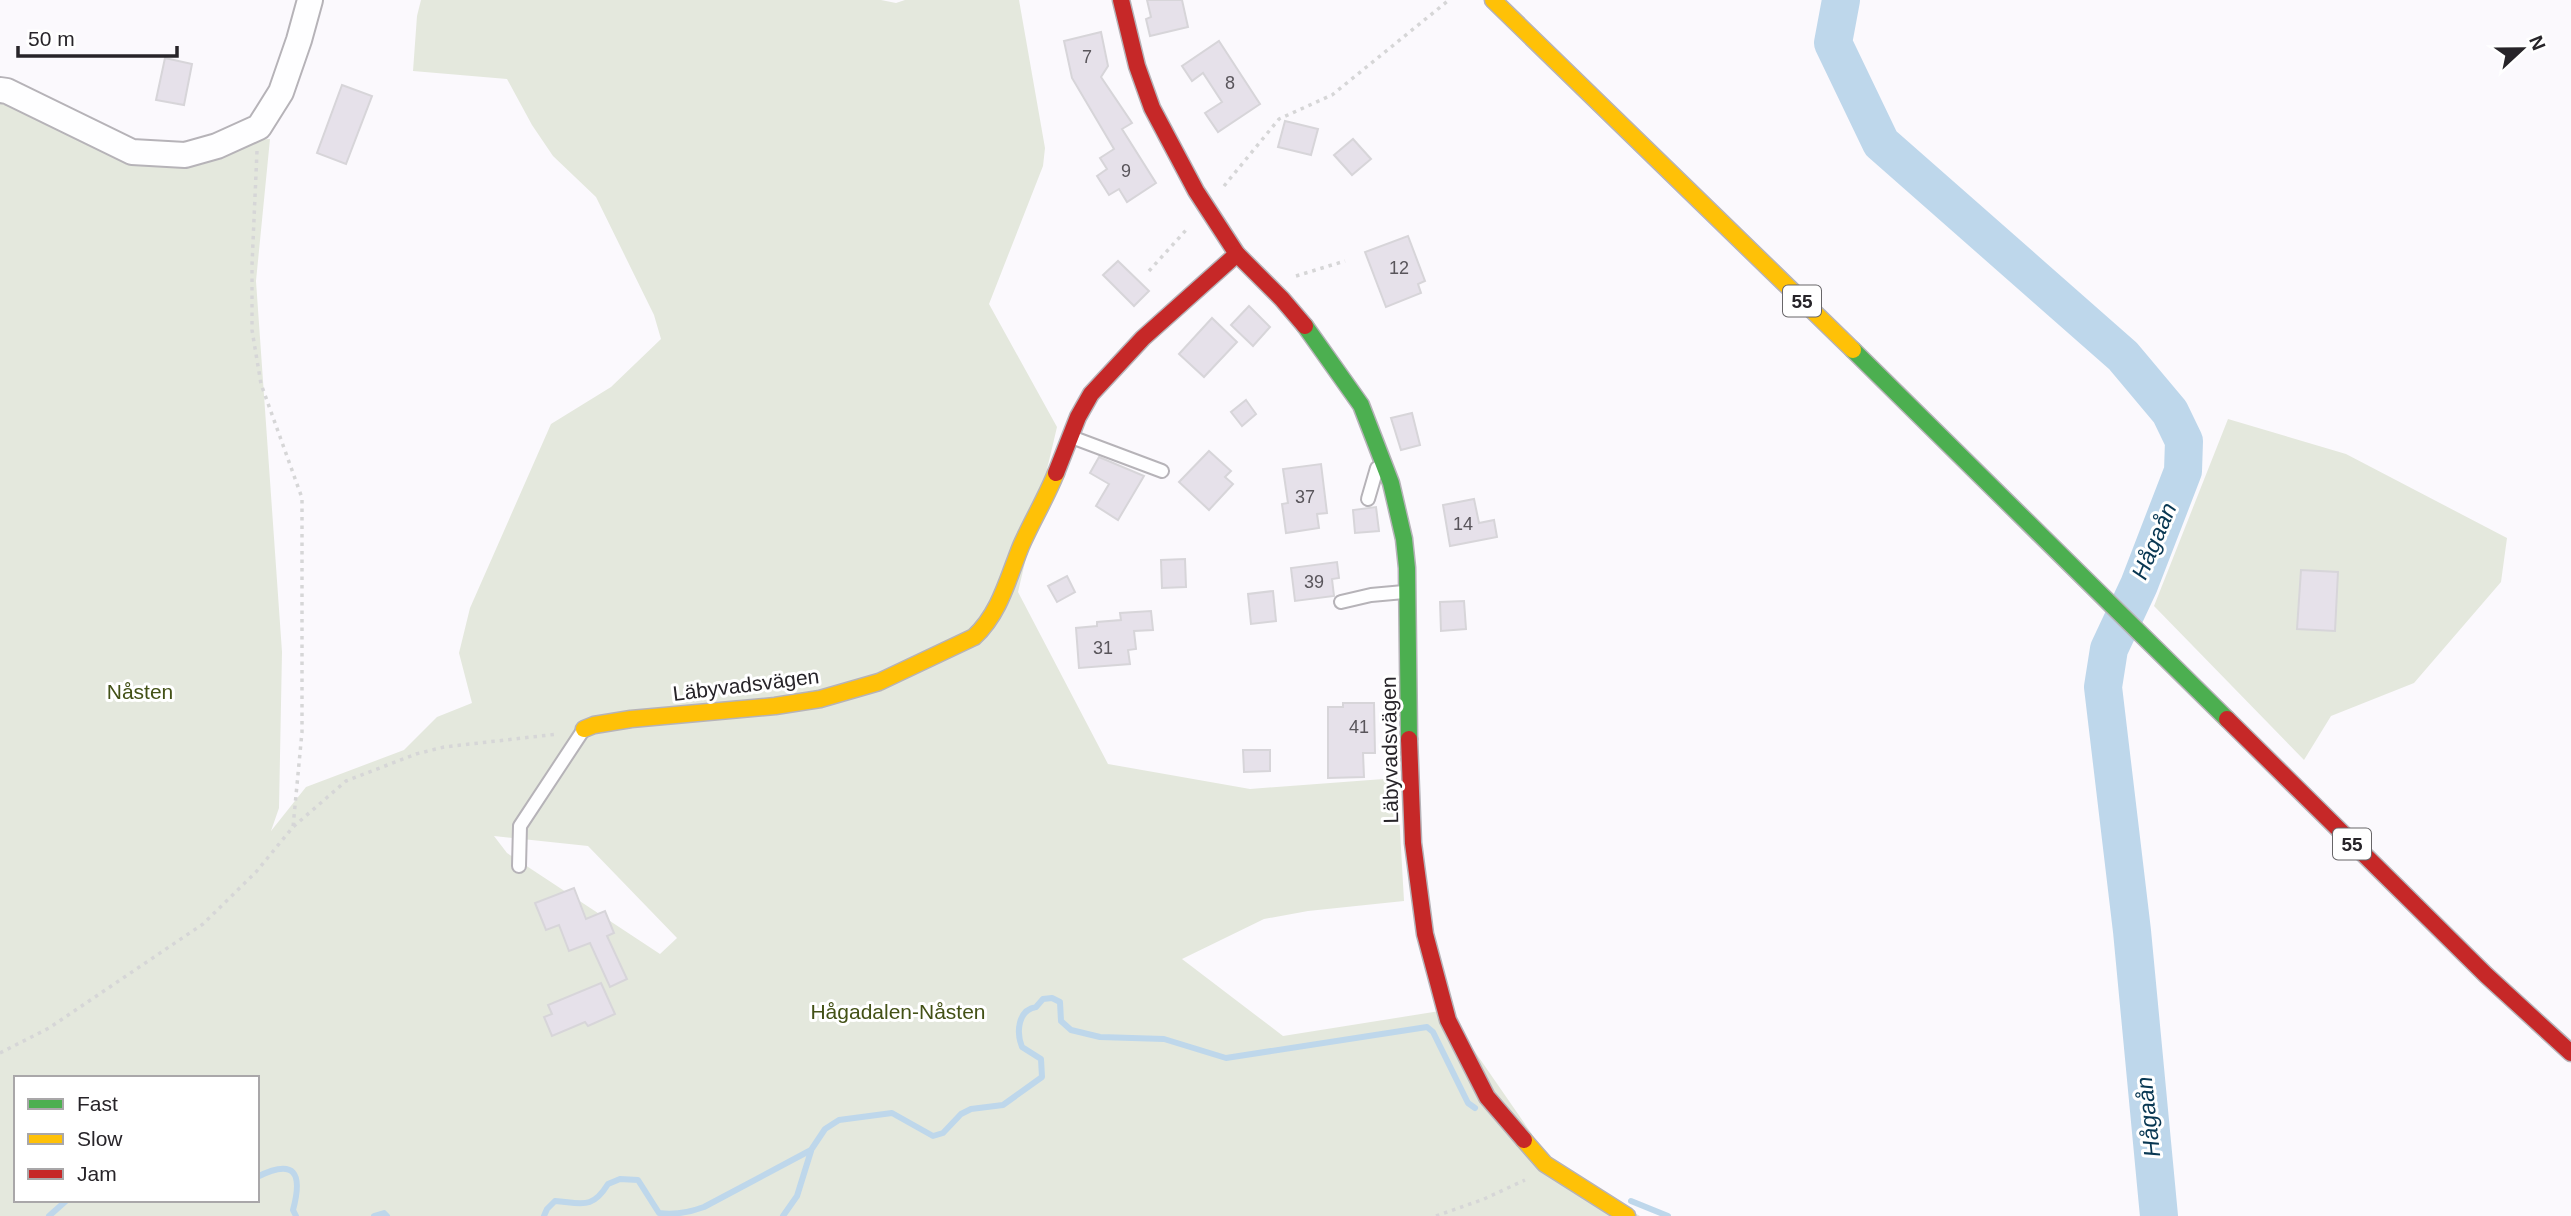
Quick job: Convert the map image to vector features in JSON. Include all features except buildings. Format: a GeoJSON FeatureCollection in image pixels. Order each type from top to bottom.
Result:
{"type":"FeatureCollection","features":[{"type":"Feature","properties":{"kind":"street"},"geometry":{"type":"LineString","coordinates":[[0,90],[132,152],[185,155],[218,146],[259,127],[281,92],[310,0]]}},
{"type":"Feature","properties":{"kind":"street","name":"Läbyvadsvägen"},"geometry":{"type":"LineString","coordinates":[[1121,0],[1137,66],[1152,108],[1181,165],[1237,254],[1282,299],[1343,377],[1361,405],[1391,483],[1404,538],[1408,592],[1413,853],[1426,943],[1437,988],[1459,1051],[1483,1095],[1518,1138],[1550,1169],[1589,1197],[1627,1216]]}},
{"type":"Feature","properties":{"kind":"street","name":"55"},"geometry":{"type":"LineString","coordinates":[[1493,0],[1813,311],[2476,965],[2571,1053]]}},
{"type":"Feature","properties":{"kind":"street","name":"Läbyvadsvägen"},"geometry":{"type":"LineString","coordinates":[[584,729],[631,719],[775,706],[820,699],[879,682],[974,637],[984,628],[998,605],[1022,544],[1044,504],[1084,405],[1143,338],[1237,254]]}},
{"type":"Feature","properties":{"kind":"lane"},"geometry":{"type":"LineString","coordinates":[[1071,437],[1162,471]]}},
{"type":"Feature","properties":{"kind":"lane"},"geometry":{"type":"LineString","coordinates":[[1368,499],[1381,454]]}},
{"type":"Feature","properties":{"kind":"lane"},"geometry":{"type":"LineString","coordinates":[[1341,602],[1371,595],[1408,592]]}},
{"type":"Feature","properties":{"kind":"lane"},"geometry":{"type":"LineString","coordinates":[[519,866],[520,826],[584,729]]}},
{"type":"Feature","properties":{"kind":"path"},"geometry":{"type":"LineString","coordinates":[[1149,271],[1208,207],[1279,120],[1332,95],[1449,0]]}},
{"type":"Feature","properties":{"kind":"path"},"geometry":{"type":"LineString","coordinates":[[259,127],[252,265],[252,330],[261,384],[302,498],[302,732],[293,827]]}},
{"type":"Feature","properties":{"kind":"path"},"geometry":{"type":"LineString","coordinates":[[1261,279],[1289,278],[1345,261]]}},
{"type":"Feature","properties":{"kind":"path"},"geometry":{"type":"LineString","coordinates":[[0,1052],[49,1028],[203,925],[256,872],[293,827],[346,781],[416,754],[444,747],[584,729]]}},
{"type":"Feature","properties":{"kind":"path"},"geometry":{"type":"LineString","coordinates":[[1436,1216],[1485,1199],[1550,1169]]}},
{"type":"Feature","properties":{"kind":"green space"},"geometry":{"type":"Polygon","coordinates":[[[421,0],[881,0],[896,3],[905,0],[1019,0],[1045,148],[1043,166],[989,304],[1057,427],[1018,592],[1108,764],[1250,789],[1397,778],[1404,901],[1308,911],[1264,919],[1182,959],[1283,1036],[1446,1010],[1554,1166],[1640,1216],[0,1216],[0,83],[135,144],[270,139],[256,281],[282,652],[279,808],[271,831],[306,787],[404,750],[437,717],[472,703],[459,653],[470,608],[551,424],[611,387],[661,339],[654,315],[596,197],[553,156],[532,125],[507,79],[413,71],[417,16],[421,0]],[[494,836],[507,853],[660,954],[677,938],[588,846],[494,836]]]}},
{"type":"Feature","properties":{"kind":"green space"},"geometry":{"type":"Polygon","coordinates":[[[2228,419],[2346,454],[2507,538],[2501,582],[2414,683],[2331,716],[2304,760],[2154,606],[2228,419]]]}},
{"type":"Feature","properties":{"kind":"waterway","name":"Hågaån"},"geometry":{"type":"LineString","coordinates":[[1841,0],[1833,43],[1881,143],[2123,356],[2170,412],[2184,441],[2183,471],[2139,585],[2109,649],[2103,687],[2132,931],[2159,1216]]}},
{"type":"Feature","properties":{"kind":"waterway"},"geometry":{"type":"LineString","coordinates":[[544,1216],[555,1201],[586,1203],[597,1198],[608,1184],[620,1179],[638,1180],[659,1213],[676,1214],[698,1209],[811,1150],[825,1129],[839,1120],[892,1113],[933,1136],[943,1133],[961,1114],[971,1109],[1003,1105],[1042,1077],[1041,1059],[1022,1047],[1019,1029],[1025,1012],[1036,1007],[1043,999],[1052,998],[1060,1002],[1061,1021],[1071,1030],[1100,1037],[1164,1039],[1226,1058],[1427,1027],[1433,1032],[1468,1103],[1475,1108]]}},
{"type":"Feature","properties":{"kind":"waterway"},"geometry":{"type":"LineString","coordinates":[[783,1216],[797,1196],[811,1151]]}},
{"type":"Feature","properties":{"kind":"waterway"},"geometry":{"type":"LineString","coordinates":[[259,1176],[280,1169],[293,1172],[297,1187],[293,1210],[296,1216]]}},
{"type":"Feature","properties":{"kind":"waterway"},"geometry":{"type":"LineString","coordinates":[[1631,1201],[1668,1216]]}},
{"type":"Feature","properties":{"kind":"waterway"},"geometry":{"type":"LineString","coordinates":[[49,1216],[65,1202]]}},
{"type":"Feature","properties":{"kind":"waterway"},"geometry":{"type":"LineString","coordinates":[[374,1216],[384,1213],[387,1216]]}},
{"type":"Feature","properties":{"kind":"traffic: fast"},"geometry":{"type":"LineString","coordinates":[[1305,326],[1361,405],[1391,483],[1404,539],[1407,568],[1409,739]]}},
{"type":"Feature","properties":{"kind":"traffic: fast"},"geometry":{"type":"LineString","coordinates":[[1853,350],[2227,719]]}},
{"type":"Feature","properties":{"kind":"traffic: slow"},"geometry":{"type":"LineString","coordinates":[[1493,0],[1853,350]]}},
{"type":"Feature","properties":{"kind":"traffic: slow"},"geometry":{"type":"LineString","coordinates":[[584,729],[631,719],[775,706],[820,699],[879,682],[974,637],[997,606],[1021,546],[1056,473]]}},
{"type":"Feature","properties":{"kind":"traffic: slow"},"geometry":{"type":"LineString","coordinates":[[1524,1140],[1545,1164],[1627,1216]]}},
{"type":"Feature","properties":{"kind":"traffic: jam"},"geometry":{"type":"LineString","coordinates":[[1121,0],[1137,66],[1152,108],[1196,191],[1237,254],[1305,326]]}},
{"type":"Feature","properties":{"kind":"traffic: jam"},"geometry":{"type":"LineString","coordinates":[[1056,473],[1078,417],[1091,394],[1143,338],[1237,254]]}},
{"type":"Feature","properties":{"kind":"traffic: jam"},"geometry":{"type":"LineString","coordinates":[[2227,719],[2486,975],[2571,1053]]}},
{"type":"Feature","properties":{"kind":"traffic: jam"},"geometry":{"type":"LineString","coordinates":[[1409,739],[1413,843],[1425,934],[1448,1020],[1487,1097],[1524,1140]]}},
{"type":"Feature","properties":{"kind":"park label","name":"Nåsten"},"geometry":{"type":"Point","coordinates":[140,692]}},
{"type":"Feature","properties":{"kind":"park label","name":"Hågadalen-Nåsten"},"geometry":{"type":"Point","coordinates":[898,1012]}}]}
